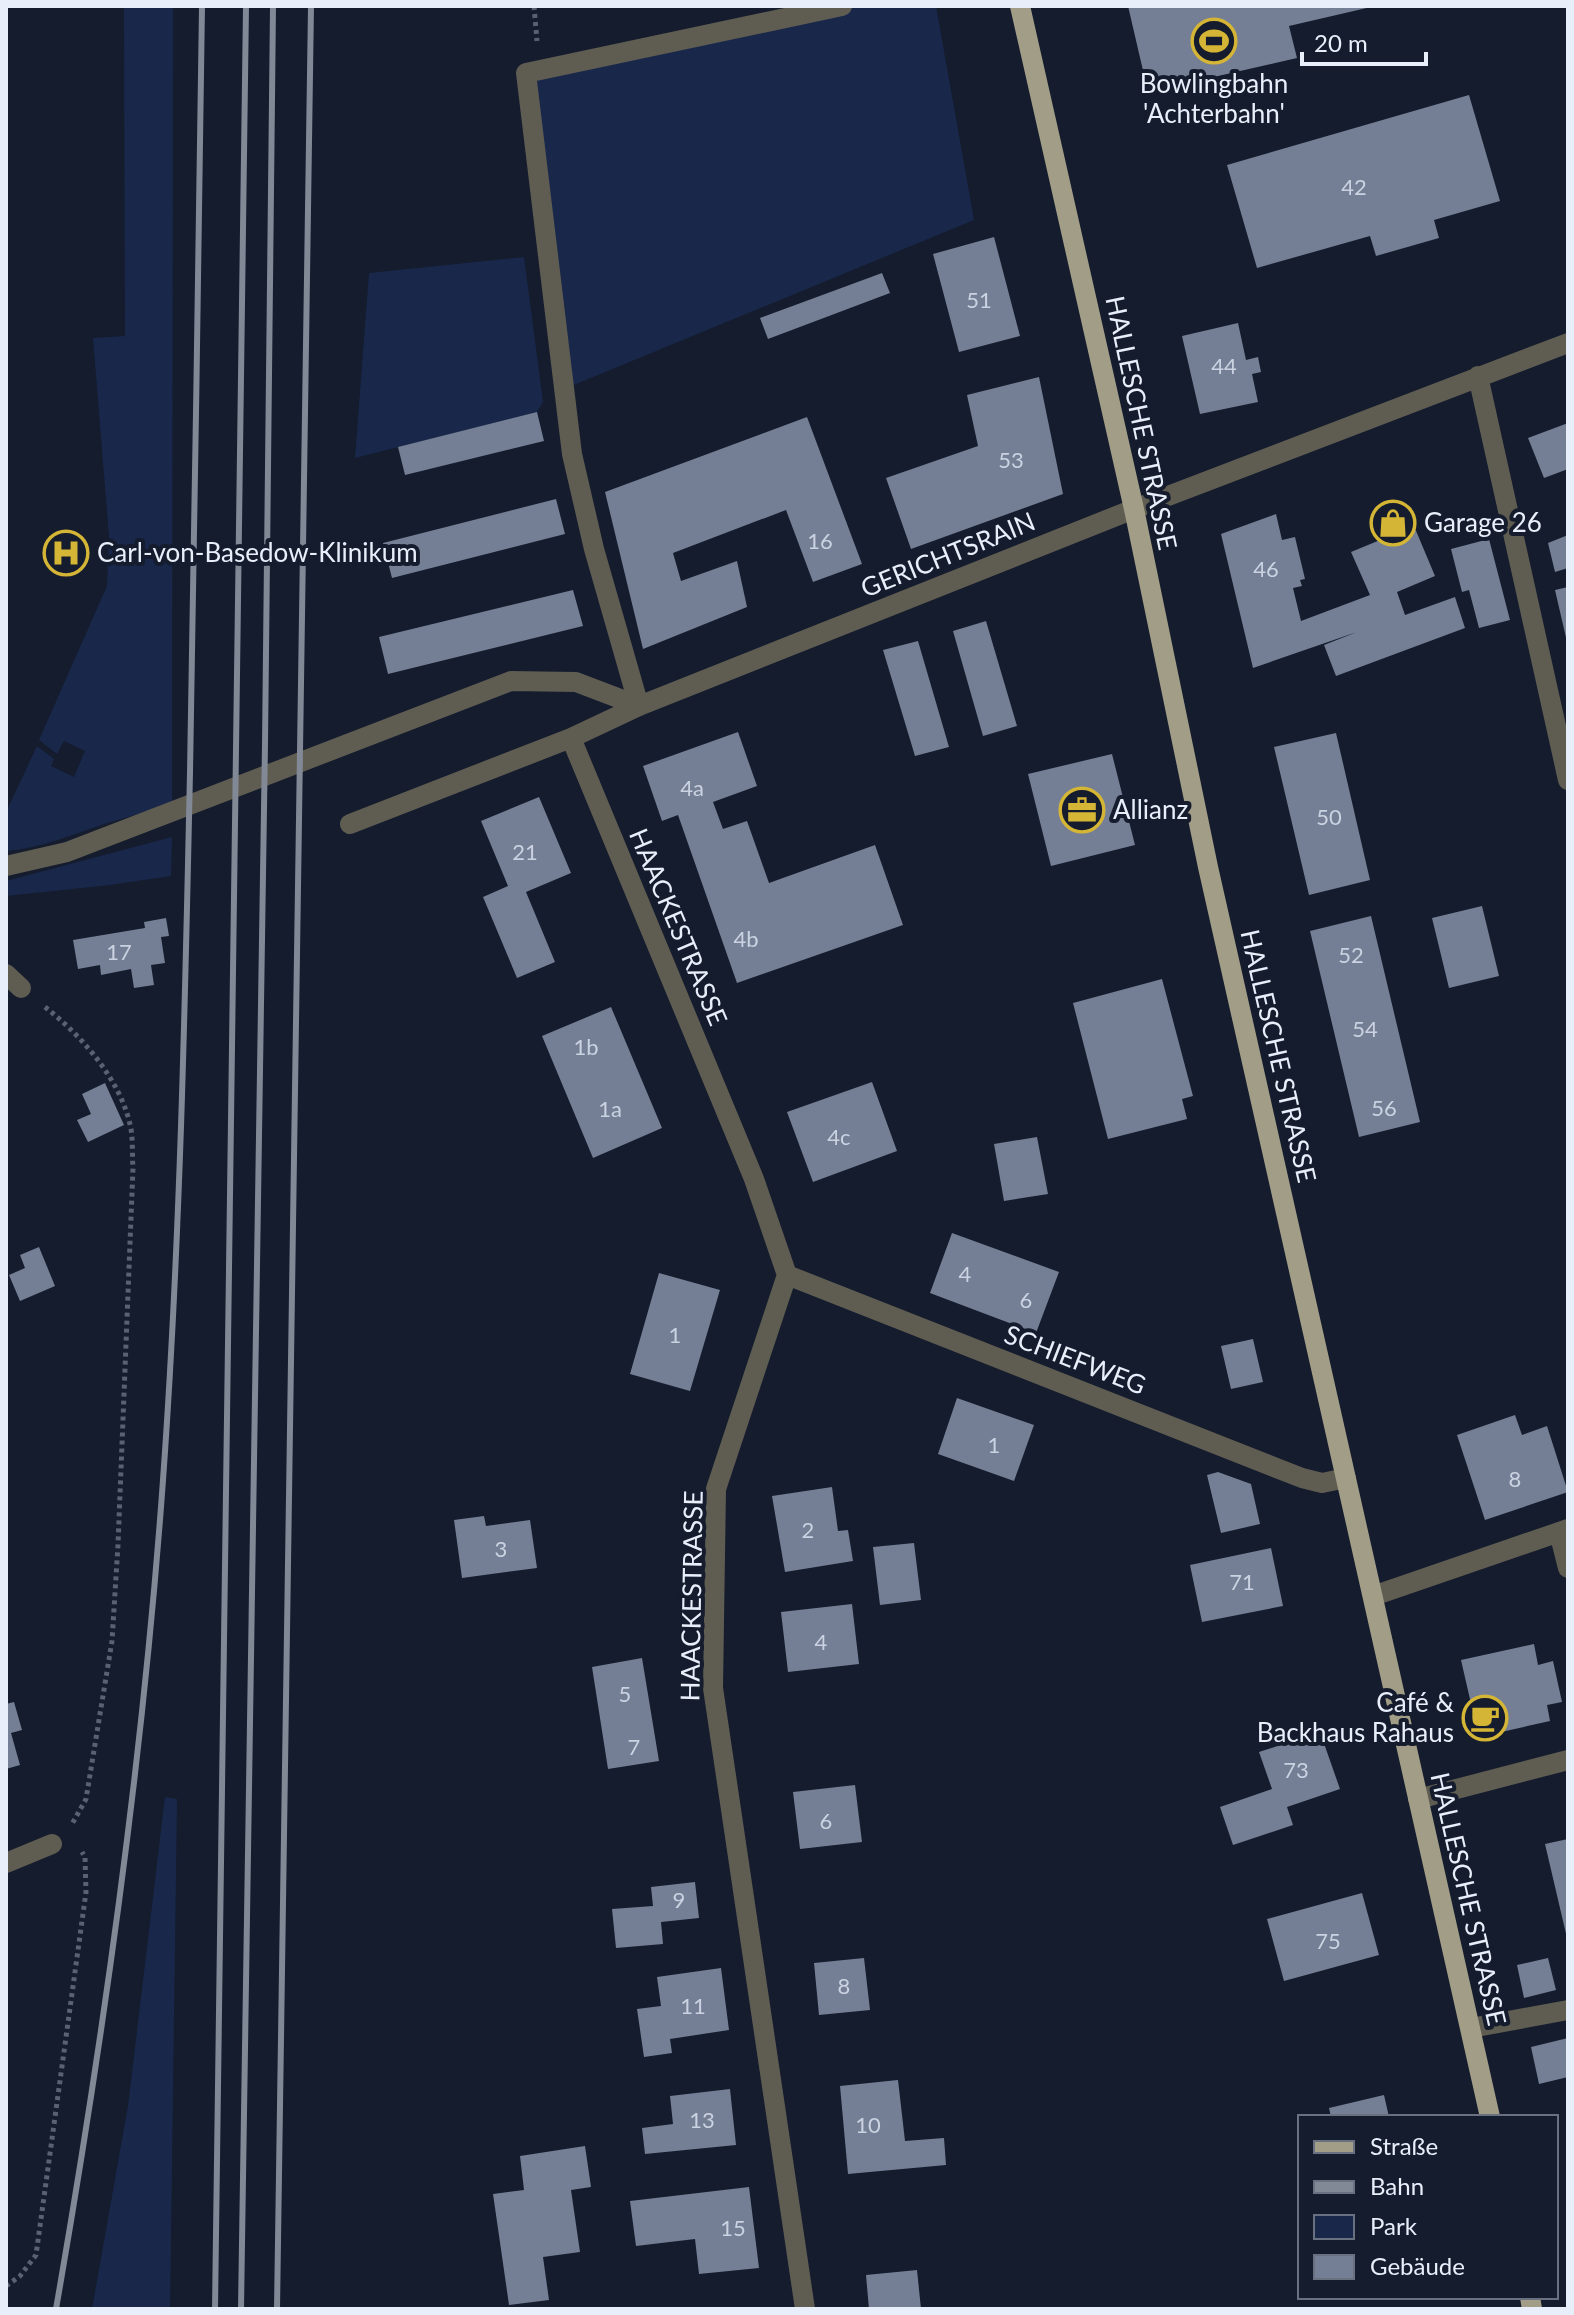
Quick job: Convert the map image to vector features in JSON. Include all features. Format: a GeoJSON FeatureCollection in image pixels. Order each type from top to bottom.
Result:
{"type":"FeatureCollection","features":[{"type":"Feature","properties":{"kind":"main road","name":"HALLESCHE STRASSE"},"geometry":{"type":"LineString","coordinates":[[1020,6],[1134,509],[1208,867],[1490,2115]]}},
{"type":"Feature","properties":{"kind":"street"},"geometry":{"type":"LineString","coordinates":[[639,706],[594,549],[572,454],[526,73],[842,6]]}},
{"type":"Feature","properties":{"kind":"street","name":"GERICHTSRAIN"},"geometry":{"type":"LineString","coordinates":[[350,824],[571,738],[639,706],[1134,509],[1568,343]]}},
{"type":"Feature","properties":{"kind":"street"},"geometry":{"type":"LineString","coordinates":[[1478,376],[1568,780]]}},
{"type":"Feature","properties":{"kind":"street"},"geometry":{"type":"LineString","coordinates":[[6,866],[67,852],[511,681],[576,682],[639,706]]}},
{"type":"Feature","properties":{"kind":"street","name":"HAACKESTRASSE"},"geometry":{"type":"LineString","coordinates":[[571,738],[754,1179],[787,1275],[716,1489],[713,1688],[805,2309]]}},
{"type":"Feature","properties":{"kind":"street","name":"SCHIEFWEG"},"geometry":{"type":"LineString","coordinates":[[787,1275],[1302,1478],[1322,1483],[1346,1478]]}},
{"type":"Feature","properties":{"kind":"street"},"geometry":{"type":"LineString","coordinates":[[1373,1596],[1563,1530],[1568,1568]]}},
{"type":"Feature","properties":{"kind":"street"},"geometry":{"type":"LineString","coordinates":[[1418,1799],[1568,1760]]}},
{"type":"Feature","properties":{"kind":"street"},"geometry":{"type":"LineString","coordinates":[[6,1863],[52,1844]]}},
{"type":"Feature","properties":{"kind":"street"},"geometry":{"type":"LineString","coordinates":[[1471,2028],[1568,2010]]}},
{"type":"Feature","properties":{"kind":"path"},"geometry":{"type":"LineString","coordinates":[[14,981],[61,1019],[100,1064],[123,1100],[131,1131],[133,1168],[112,1641],[86,1799],[69,1830],[52,1844]]}},
{"type":"Feature","properties":{"kind":"path"},"geometry":{"type":"LineString","coordinates":[[6,2286],[20,2276],[36,2255],[45,2192],[86,1892],[85,1857],[69,1830]]}},
{"type":"Feature","properties":{"kind":"green space"},"geometry":{"type":"Polygon","coordinates":[[[124,6],[173,6],[172,804],[44,844],[6,851],[6,812],[37,746],[54,759],[51,766],[74,777],[85,751],[64,741],[57,754],[39,740],[107,586],[109,536],[93,338],[125,336],[124,6]]]}},
{"type":"Feature","properties":{"kind":"green space"},"geometry":{"type":"Polygon","coordinates":[[[843,6],[936,6],[974,220],[564,389],[526,73],[843,6]]]}},
{"type":"Feature","properties":{"kind":"green space"},"geometry":{"type":"Polygon","coordinates":[[[524,257],[543,402],[537,412],[355,458],[369,273],[524,257]]]}},
{"type":"Feature","properties":{"kind":"green space"},"geometry":{"type":"Polygon","coordinates":[[[172,837],[171,876],[6,896],[6,881],[172,837]]]}},
{"type":"Feature","properties":{"kind":"green space"},"geometry":{"type":"Polygon","coordinates":[[[165,1797],[177,1799],[170,2309],[92,2309],[128,2106],[165,1797]]]}},
{"type":"Feature","properties":{"kind":"building","name":"Bowlingbahn 'Achterbahn'"},"geometry":{"type":"Polygon","coordinates":[[[1128,6],[1371,7],[1289,26],[1297,58],[1148,92],[1128,6]]]}},
{"type":"Feature","properties":{"kind":"building"},"geometry":{"type":"Polygon","coordinates":[[[1469,95],[1500,201],[1434,220],[1439,238],[1376,256],[1370,236],[1257,268],[1227,165],[1469,95]]]}},
{"type":"Feature","properties":{"kind":"building"},"geometry":{"type":"Polygon","coordinates":[[[994,237],[1020,336],[959,352],[933,254],[994,237]]]}},
{"type":"Feature","properties":{"kind":"building"},"geometry":{"type":"Polygon","coordinates":[[[882,273],[890,293],[768,339],[760,318],[882,273]]]}},
{"type":"Feature","properties":{"kind":"building"},"geometry":{"type":"Polygon","coordinates":[[[1238,323],[1246,360],[1258,357],[1261,372],[1252,374],[1258,402],[1200,414],[1182,336],[1238,323]]]}},
{"type":"Feature","properties":{"kind":"building"},"geometry":{"type":"Polygon","coordinates":[[[1039,377],[1063,494],[911,549],[886,478],[978,446],[967,395],[1039,377]]]}},
{"type":"Feature","properties":{"kind":"building"},"geometry":{"type":"Polygon","coordinates":[[[537,412],[544,441],[405,475],[398,447],[537,412]]]}},
{"type":"Feature","properties":{"kind":"building"},"geometry":{"type":"Polygon","coordinates":[[[807,417],[862,564],[813,582],[786,510],[673,553],[681,581],[737,561],[747,607],[643,649],[605,492],[807,417]]]}},
{"type":"Feature","properties":{"kind":"building"},"geometry":{"type":"Polygon","coordinates":[[[1568,423],[1568,469],[1544,478],[1528,438],[1568,423]]]}},
{"type":"Feature","properties":{"kind":"building"},"geometry":{"type":"Polygon","coordinates":[[[556,499],[565,534],[392,578],[383,543],[556,499]]]}},
{"type":"Feature","properties":{"kind":"building"},"geometry":{"type":"Polygon","coordinates":[[[1276,514],[1282,540],[1295,537],[1305,579],[1300,580],[1302,586],[1293,588],[1301,621],[1370,595],[1351,552],[1414,526],[1435,576],[1397,592],[1405,615],[1455,597],[1465,628],[1336,676],[1324,645],[1357,632],[1253,668],[1221,534],[1276,514]]]}},
{"type":"Feature","properties":{"kind":"building"},"geometry":{"type":"Polygon","coordinates":[[[1568,535],[1568,568],[1555,572],[1548,543],[1568,535]]]}},
{"type":"Feature","properties":{"kind":"building"},"geometry":{"type":"Polygon","coordinates":[[[1489,539],[1510,620],[1479,628],[1469,590],[1462,592],[1451,549],[1489,539]]]}},
{"type":"Feature","properties":{"kind":"building"},"geometry":{"type":"Polygon","coordinates":[[[1568,587],[1568,642],[1567,642],[1555,590],[1568,587]]]}},
{"type":"Feature","properties":{"kind":"building"},"geometry":{"type":"Polygon","coordinates":[[[573,590],[583,626],[388,674],[379,637],[573,590]]]}},
{"type":"Feature","properties":{"kind":"building"},"geometry":{"type":"Polygon","coordinates":[[[986,621],[1017,726],[983,736],[953,631],[986,621]]]}},
{"type":"Feature","properties":{"kind":"building"},"geometry":{"type":"Polygon","coordinates":[[[918,641],[949,747],[915,756],[883,650],[918,641]]]}},
{"type":"Feature","properties":{"kind":"building"},"geometry":{"type":"Polygon","coordinates":[[[738,732],[757,786],[713,802],[723,829],[747,821],[769,883],[875,845],[903,925],[737,983],[678,815],[662,821],[643,766],[738,732]]]}},
{"type":"Feature","properties":{"kind":"building"},"geometry":{"type":"Polygon","coordinates":[[[1336,733],[1370,880],[1309,895],[1274,747],[1336,733]]]}},
{"type":"Feature","properties":{"kind":"building","name":"Allianz"},"geometry":{"type":"Polygon","coordinates":[[[1112,754],[1135,845],[1051,866],[1028,774],[1112,754]]]}},
{"type":"Feature","properties":{"kind":"building"},"geometry":{"type":"Polygon","coordinates":[[[539,797],[571,873],[526,892],[555,962],[517,978],[483,897],[508,886],[481,821],[539,797]]]}},
{"type":"Feature","properties":{"kind":"building"},"geometry":{"type":"Polygon","coordinates":[[[1482,906],[1499,976],[1449,988],[1432,918],[1482,906]]]}},
{"type":"Feature","properties":{"kind":"building"},"geometry":{"type":"Polygon","coordinates":[[[1371,916],[1420,1122],[1359,1137],[1310,931],[1371,916]]]}},
{"type":"Feature","properties":{"kind":"building"},"geometry":{"type":"Polygon","coordinates":[[[166,918],[169,936],[161,937],[165,963],[151,965],[154,985],[134,988],[131,969],[101,975],[100,965],[78,969],[73,940],[145,928],[144,922],[166,918]]]}},
{"type":"Feature","properties":{"kind":"building"},"geometry":{"type":"Polygon","coordinates":[[[1162,979],[1193,1096],[1182,1099],[1187,1119],[1108,1139],[1073,1003],[1162,979]]]}},
{"type":"Feature","properties":{"kind":"building"},"geometry":{"type":"Polygon","coordinates":[[[611,1007],[662,1128],[593,1158],[542,1036],[611,1007]]]}},
{"type":"Feature","properties":{"kind":"building"},"geometry":{"type":"Polygon","coordinates":[[[872,1082],[897,1151],[813,1182],[787,1112],[872,1082]]]}},
{"type":"Feature","properties":{"kind":"building"},"geometry":{"type":"Polygon","coordinates":[[[105,1083],[124,1125],[88,1142],[77,1120],[91,1114],[82,1094],[105,1083]]]}},
{"type":"Feature","properties":{"kind":"building"},"geometry":{"type":"Polygon","coordinates":[[[1037,1137],[1048,1194],[1004,1201],[994,1144],[1037,1137]]]}},
{"type":"Feature","properties":{"kind":"building"},"geometry":{"type":"Polygon","coordinates":[[[952,1233],[1059,1272],[1036,1333],[930,1293],[952,1233]]]}},
{"type":"Feature","properties":{"kind":"building"},"geometry":{"type":"Polygon","coordinates":[[[39,1247],[55,1286],[20,1301],[9,1275],[25,1268],[20,1255],[39,1247]]]}},
{"type":"Feature","properties":{"kind":"building"},"geometry":{"type":"Polygon","coordinates":[[[659,1273],[720,1290],[690,1391],[630,1374],[659,1273]]]}},
{"type":"Feature","properties":{"kind":"building"},"geometry":{"type":"Polygon","coordinates":[[[1253,1339],[1263,1382],[1231,1389],[1221,1346],[1253,1339]]]}},
{"type":"Feature","properties":{"kind":"building"},"geometry":{"type":"Polygon","coordinates":[[[957,1398],[1034,1425],[1014,1481],[938,1454],[957,1398]]]}},
{"type":"Feature","properties":{"kind":"building"},"geometry":{"type":"Polygon","coordinates":[[[1515,1415],[1522,1435],[1547,1426],[1568,1492],[1485,1520],[1457,1435],[1515,1415]]]}},
{"type":"Feature","properties":{"kind":"building"},"geometry":{"type":"Polygon","coordinates":[[[1218,1472],[1251,1484],[1260,1524],[1221,1533],[1207,1475],[1218,1472]]]}},
{"type":"Feature","properties":{"kind":"building"},"geometry":{"type":"Polygon","coordinates":[[[832,1487],[838,1531],[848,1530],[853,1561],[785,1572],[772,1496],[832,1487]]]}},
{"type":"Feature","properties":{"kind":"building"},"geometry":{"type":"Polygon","coordinates":[[[484,1516],[486,1526],[530,1520],[537,1568],[462,1578],[454,1520],[484,1516]]]}},
{"type":"Feature","properties":{"kind":"building"},"geometry":{"type":"Polygon","coordinates":[[[914,1543],[921,1600],[880,1605],[873,1547],[914,1543]]]}},
{"type":"Feature","properties":{"kind":"building"},"geometry":{"type":"Polygon","coordinates":[[[1271,1548],[1283,1606],[1202,1622],[1190,1565],[1271,1548]]]}},
{"type":"Feature","properties":{"kind":"building"},"geometry":{"type":"Polygon","coordinates":[[[852,1604],[859,1664],[788,1672],[781,1612],[852,1604]]]}},
{"type":"Feature","properties":{"kind":"building"},"geometry":{"type":"Polygon","coordinates":[[[1534,1644],[1538,1665],[1553,1661],[1562,1702],[1547,1705],[1550,1721],[1488,1735],[1481,1705],[1472,1708],[1461,1660],[1534,1644]]]}},
{"type":"Feature","properties":{"kind":"building"},"geometry":{"type":"Polygon","coordinates":[[[642,1658],[659,1761],[608,1769],[592,1667],[642,1658]]]}},
{"type":"Feature","properties":{"kind":"building"},"geometry":{"type":"Polygon","coordinates":[[[14,1702],[22,1730],[11,1733],[20,1765],[6,1769],[6,1704],[14,1702]]]}},
{"type":"Feature","properties":{"kind":"building"},"geometry":{"type":"Polygon","coordinates":[[[1320,1732],[1340,1789],[1287,1807],[1293,1825],[1233,1845],[1220,1807],[1272,1789],[1259,1752],[1320,1732]]]}},
{"type":"Feature","properties":{"kind":"building"},"geometry":{"type":"Polygon","coordinates":[[[855,1785],[862,1842],[800,1849],[793,1792],[855,1785]]]}},
{"type":"Feature","properties":{"kind":"building"},"geometry":{"type":"Polygon","coordinates":[[[1568,1839],[1568,1938],[1567,1938],[1545,1844],[1568,1839]]]}},
{"type":"Feature","properties":{"kind":"building"},"geometry":{"type":"Polygon","coordinates":[[[695,1882],[699,1918],[661,1922],[663,1944],[616,1948],[612,1909],[653,1906],[651,1887],[695,1882]]]}},
{"type":"Feature","properties":{"kind":"building"},"geometry":{"type":"Polygon","coordinates":[[[1362,1893],[1379,1955],[1284,1981],[1267,1919],[1362,1893]]]}},
{"type":"Feature","properties":{"kind":"building"},"geometry":{"type":"Polygon","coordinates":[[[864,1958],[870,2010],[819,2015],[814,1963],[864,1958]]]}},
{"type":"Feature","properties":{"kind":"building"},"geometry":{"type":"Polygon","coordinates":[[[1548,1958],[1556,1990],[1524,1998],[1517,1965],[1548,1958]]]}},
{"type":"Feature","properties":{"kind":"building"},"geometry":{"type":"Polygon","coordinates":[[[721,1968],[729,2030],[670,2039],[672,2053],[644,2057],[637,2009],[661,2006],[657,1977],[721,1968]]]}},
{"type":"Feature","properties":{"kind":"building"},"geometry":{"type":"Polygon","coordinates":[[[1568,2038],[1568,2077],[1539,2084],[1531,2047],[1568,2038]]]}},
{"type":"Feature","properties":{"kind":"building"},"geometry":{"type":"Polygon","coordinates":[[[898,2080],[905,2141],[944,2138],[946,2165],[848,2174],[840,2086],[898,2080]]]}},
{"type":"Feature","properties":{"kind":"building"},"geometry":{"type":"Polygon","coordinates":[[[730,2089],[736,2145],[645,2154],[642,2128],[673,2124],[670,2096],[730,2089]]]}},
{"type":"Feature","properties":{"kind":"building"},"geometry":{"type":"Polygon","coordinates":[[[1384,2095],[1389,2115],[1331,2115],[1329,2108],[1384,2095]]]}},
{"type":"Feature","properties":{"kind":"building"},"geometry":{"type":"Polygon","coordinates":[[[585,2146],[591,2187],[571,2190],[580,2252],[543,2257],[549,2300],[509,2305],[493,2194],[524,2190],[520,2156],[585,2146]]]}},
{"type":"Feature","properties":{"kind":"building"},"geometry":{"type":"Polygon","coordinates":[[[749,2187],[759,2268],[699,2274],[695,2239],[636,2246],[630,2201],[749,2187]]]}},
{"type":"Feature","properties":{"kind":"building"},"geometry":{"type":"Polygon","coordinates":[[[917,2270],[921,2309],[869,2309],[866,2275],[917,2270]]]}},
{"type":"Feature","properties":{"kind":"railway"},"geometry":{"type":"LineString","coordinates":[[56,2309],[106,1999],[133,1792],[155,1584],[169,1392],[186,949],[202,6]]}},
{"type":"Feature","properties":{"kind":"railway"},"geometry":{"type":"LineString","coordinates":[[215,2309],[246,6]]}},
{"type":"Feature","properties":{"kind":"railway"},"geometry":{"type":"LineString","coordinates":[[241,2309],[273,6]]}},
{"type":"Feature","properties":{"kind":"railway"},"geometry":{"type":"LineString","coordinates":[[277,2309],[311,6]]}},
{"type":"Feature","properties":{"kind":"place","name":"Bowlingbahn 'Achterbahn'"},"geometry":{"type":"Point","coordinates":[1214,41]}},
{"type":"Feature","properties":{"kind":"place","name":"Garage 26"},"geometry":{"type":"Point","coordinates":[1393,523]}},
{"type":"Feature","properties":{"kind":"place","name":"Carl-von-Basedow-Klinikum"},"geometry":{"type":"Point","coordinates":[66,553]}},
{"type":"Feature","properties":{"kind":"place","name":"Allianz"},"geometry":{"type":"Point","coordinates":[1082,810]}},
{"type":"Feature","properties":{"kind":"place","name":"Café & Backhaus Rahaus"},"geometry":{"type":"Point","coordinates":[1485,1718]}}]}
